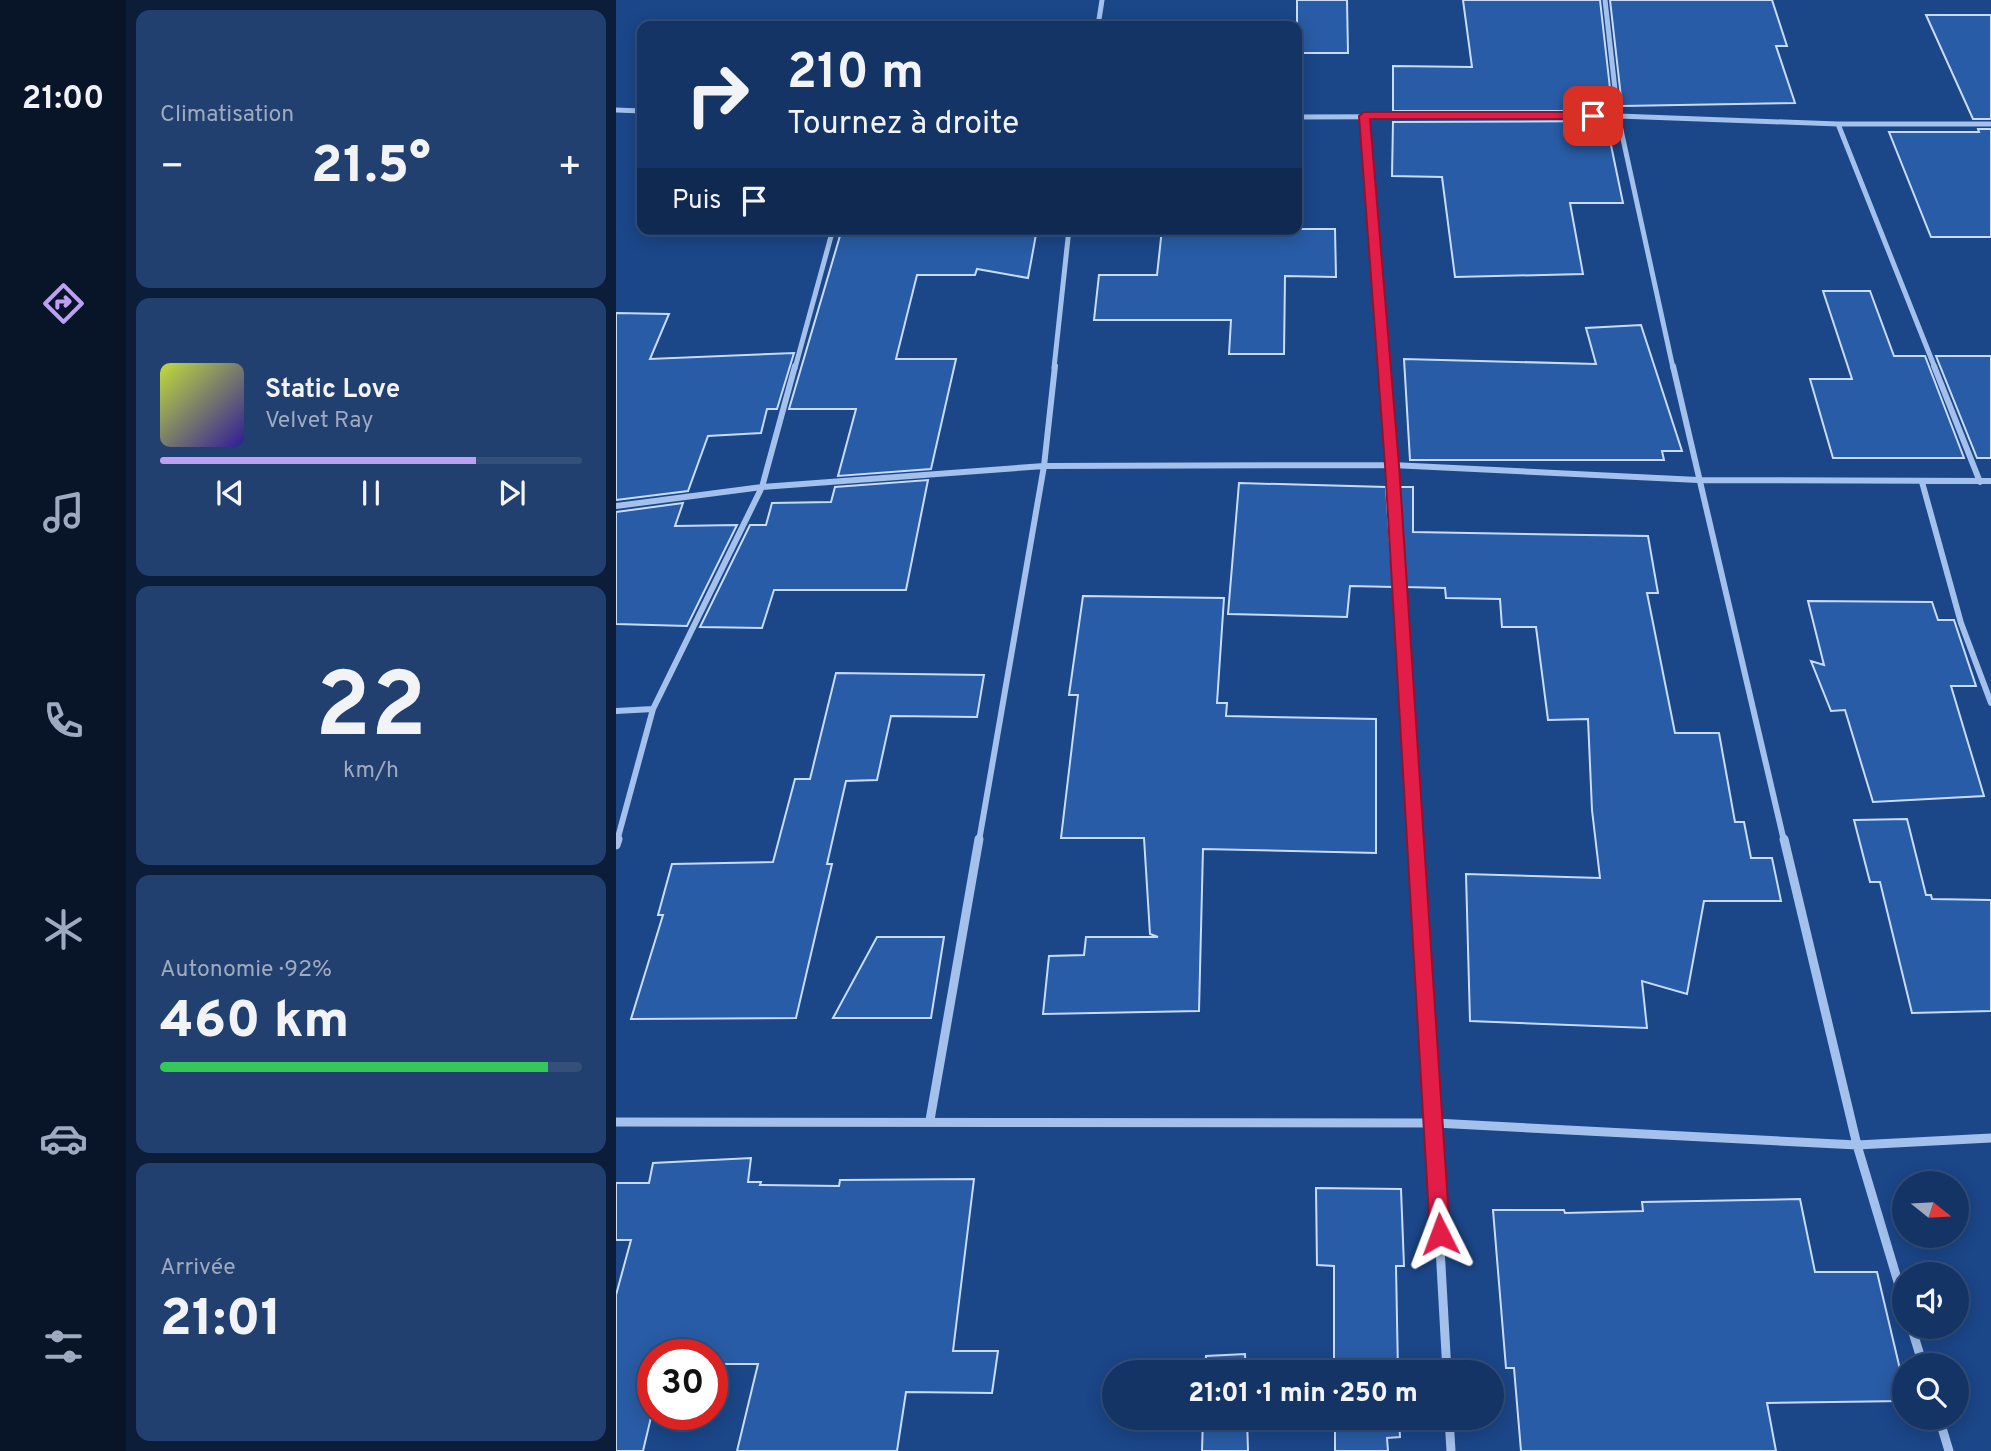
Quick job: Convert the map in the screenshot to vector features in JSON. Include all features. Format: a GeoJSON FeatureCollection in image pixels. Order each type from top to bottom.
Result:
{"type":"FeatureCollection","features":[{"type":"Feature","properties":{"kind":"street"},"geometry":{"type":"LineString","coordinates":[[1099,21],[1102,0]]}},
{"type":"Feature","properties":{"kind":"street"},"geometry":{"type":"LineString","coordinates":[[1605,0],[1618,116],[1698,480],[1857,1145],[1892,1262]]}},
{"type":"Feature","properties":{"kind":"street"},"geometry":{"type":"LineString","coordinates":[[616,110],[637,111]]}},
{"type":"Feature","properties":{"kind":"street"},"geometry":{"type":"LineString","coordinates":[[1364,116],[1392,465],[1435,1123],[1446,1360]]}},
{"type":"Feature","properties":{"kind":"street"},"geometry":{"type":"LineString","coordinates":[[1302,117],[1618,116],[1838,124],[1991,124]]}},
{"type":"Feature","properties":{"kind":"street"},"geometry":{"type":"LineString","coordinates":[[1838,124],[1980,482]]}},
{"type":"Feature","properties":{"kind":"street"},"geometry":{"type":"LineString","coordinates":[[616,845],[653,709],[762,487],[831,235]]}},
{"type":"Feature","properties":{"kind":"street"},"geometry":{"type":"LineString","coordinates":[[930,1120],[1044,466],[1068,235]]}},
{"type":"Feature","properties":{"kind":"street"},"geometry":{"type":"LineString","coordinates":[[616,506],[762,487],[1044,466],[1392,465],[1698,480],[1991,481]]}},
{"type":"Feature","properties":{"kind":"street"},"geometry":{"type":"LineString","coordinates":[[1922,482],[1961,623],[1991,703]]}},
{"type":"Feature","properties":{"kind":"street"},"geometry":{"type":"LineString","coordinates":[[616,711],[653,709]]}},
{"type":"Feature","properties":{"kind":"street"},"geometry":{"type":"LineString","coordinates":[[616,1122],[930,1120],[1435,1123],[1857,1145],[1991,1138]]}},
{"type":"Feature","properties":{"kind":"street"},"geometry":{"type":"LineString","coordinates":[[1450,1430],[1451,1451]]}},
{"type":"Feature","properties":{"kind":"street"},"geometry":{"type":"LineString","coordinates":[[1943,1430],[1949,1451]]}},
{"type":"Feature","properties":{"kind":"building"},"geometry":{"type":"Polygon","coordinates":[[[1297,0],[1347,0],[1348,53],[1302,53],[1302,21],[1297,21],[1297,0]]]}},
{"type":"Feature","properties":{"kind":"building"},"geometry":{"type":"Polygon","coordinates":[[[1463,0],[1600,0],[1612,106],[1603,105],[1604,111],[1393,111],[1393,66],[1472,67],[1463,0]]]}},
{"type":"Feature","properties":{"kind":"building"},"geometry":{"type":"Polygon","coordinates":[[[1610,0],[1772,0],[1787,46],[1776,46],[1795,103],[1622,106],[1610,0]]]}},
{"type":"Feature","properties":{"kind":"building"},"geometry":{"type":"Polygon","coordinates":[[[1926,15],[1991,15],[1991,119],[1973,119],[1926,15]]]}},
{"type":"Feature","properties":{"kind":"building"},"geometry":{"type":"Polygon","coordinates":[[[1606,121],[1623,203],[1570,203],[1583,274],[1455,277],[1442,177],[1392,176],[1393,122],[1606,121]]]}},
{"type":"Feature","properties":{"kind":"building"},"geometry":{"type":"Polygon","coordinates":[[[1978,129],[1991,129],[1991,237],[1931,237],[1889,132],[1979,132],[1978,129]]]}},
{"type":"Feature","properties":{"kind":"building"},"geometry":{"type":"Polygon","coordinates":[[[1302,229],[1335,229],[1336,277],[1285,276],[1284,354],[1229,354],[1231,320],[1094,320],[1099,275],[1157,275],[1161,235],[1302,235],[1302,229]]]}},
{"type":"Feature","properties":{"kind":"building"},"geometry":{"type":"Polygon","coordinates":[[[840,235],[1036,235],[1028,278],[977,269],[975,275],[917,275],[896,359],[956,359],[931,469],[838,476],[856,409],[789,409],[840,235]]]}},
{"type":"Feature","properties":{"kind":"building"},"geometry":{"type":"Polygon","coordinates":[[[1823,291],[1870,291],[1894,356],[1925,356],[1964,458],[1833,458],[1810,379],[1852,379],[1823,291]]]}},
{"type":"Feature","properties":{"kind":"building"},"geometry":{"type":"Polygon","coordinates":[[[616,313],[669,314],[650,359],[794,353],[777,409],[767,409],[761,433],[708,436],[688,491],[616,500],[616,313]]]}},
{"type":"Feature","properties":{"kind":"building"},"geometry":{"type":"Polygon","coordinates":[[[1641,325],[1682,451],[1662,451],[1664,460],[1410,460],[1404,359],[1596,364],[1586,328],[1641,325]]]}},
{"type":"Feature","properties":{"kind":"building"},"geometry":{"type":"Polygon","coordinates":[[[1936,356],[1991,356],[1991,458],[1977,458],[1936,356]]]}},
{"type":"Feature","properties":{"kind":"building"},"geometry":{"type":"Polygon","coordinates":[[[928,480],[906,590],[774,590],[762,628],[700,627],[750,525],[766,525],[772,503],[831,502],[835,487],[928,480]]]}},
{"type":"Feature","properties":{"kind":"building"},"geometry":{"type":"Polygon","coordinates":[[[1239,483],[1386,487],[1393,587],[1350,586],[1347,617],[1228,614],[1239,483]]]}},
{"type":"Feature","properties":{"kind":"building"},"geometry":{"type":"Polygon","coordinates":[[[1397,487],[1413,487],[1413,532],[1648,536],[1658,593],[1647,593],[1675,733],[1719,733],[1735,822],[1744,822],[1751,858],[1772,858],[1781,901],[1704,901],[1687,994],[1642,981],[1647,1028],[1470,1021],[1466,874],[1600,878],[1592,810],[1588,719],[1548,720],[1536,627],[1502,627],[1500,599],[1446,598],[1445,588],[1405,587],[1397,487]]]}},
{"type":"Feature","properties":{"kind":"building"},"geometry":{"type":"Polygon","coordinates":[[[683,503],[675,526],[737,525],[687,626],[616,624],[616,512],[683,503]]]}},
{"type":"Feature","properties":{"kind":"building"},"geometry":{"type":"Polygon","coordinates":[[[1083,596],[1224,598],[1217,703],[1227,703],[1226,716],[1376,719],[1376,853],[1203,849],[1199,1011],[1043,1014],[1049,956],[1084,955],[1086,937],[1158,937],[1150,934],[1144,838],[1061,838],[1078,695],[1069,695],[1083,596]]]}},
{"type":"Feature","properties":{"kind":"building"},"geometry":{"type":"Polygon","coordinates":[[[1808,601],[1932,602],[1938,620],[1954,620],[1976,686],[1951,686],[1984,796],[1873,802],[1845,710],[1831,711],[1811,661],[1824,665],[1808,601]]]}},
{"type":"Feature","properties":{"kind":"building"},"geometry":{"type":"Polygon","coordinates":[[[836,673],[984,675],[977,717],[891,716],[877,780],[846,781],[827,864],[832,864],[796,1018],[631,1019],[663,915],[658,915],[672,864],[773,862],[795,779],[810,779],[836,673]]]}},
{"type":"Feature","properties":{"kind":"building"},"geometry":{"type":"Polygon","coordinates":[[[1907,819],[1926,895],[1931,895],[1932,899],[1991,900],[1991,1011],[1912,1013],[1880,882],[1870,882],[1854,820],[1907,819]]]}},
{"type":"Feature","properties":{"kind":"building"},"geometry":{"type":"Polygon","coordinates":[[[877,937],[944,937],[931,1018],[833,1018],[877,937]]]}},
{"type":"Feature","properties":{"kind":"building"},"geometry":{"type":"Polygon","coordinates":[[[751,1158],[748,1182],[761,1182],[760,1185],[839,1186],[840,1180],[974,1179],[953,1351],[998,1351],[992,1393],[906,1392],[897,1451],[737,1451],[758,1364],[728,1364],[728,1339],[637,1339],[637,1430],[648,1430],[643,1451],[616,1451],[616,1295],[631,1240],[616,1240],[616,1183],[649,1183],[653,1163],[751,1158]]]}},
{"type":"Feature","properties":{"kind":"building"},"geometry":{"type":"Polygon","coordinates":[[[1316,1188],[1401,1189],[1404,1266],[1396,1266],[1398,1360],[1334,1360],[1334,1266],[1317,1265],[1316,1188]]]}},
{"type":"Feature","properties":{"kind":"building"},"geometry":{"type":"Polygon","coordinates":[[[1800,1199],[1815,1272],[1877,1272],[1896,1353],[1892,1353],[1892,1401],[1767,1403],[1776,1451],[1521,1451],[1514,1368],[1506,1368],[1493,1210],[1564,1210],[1565,1213],[1643,1211],[1642,1202],[1800,1199]]]}},
{"type":"Feature","properties":{"kind":"building"},"geometry":{"type":"Polygon","coordinates":[[[1245,1354],[1245,1360],[1206,1360],[1206,1356],[1245,1354]]]}},
{"type":"Feature","properties":{"kind":"building"},"geometry":{"type":"Polygon","coordinates":[[[1203,1430],[1247,1430],[1248,1451],[1202,1451],[1203,1430]]]}},
{"type":"Feature","properties":{"kind":"building"},"geometry":{"type":"Polygon","coordinates":[[[1335,1430],[1400,1430],[1400,1437],[1387,1438],[1388,1451],[1335,1451],[1335,1430]]]}},
{"type":"Feature","properties":{"kind":"route"},"geometry":{"type":"LineString","coordinates":[[1440,1234],[1392,465],[1364,116],[1593,116]]}}]}
